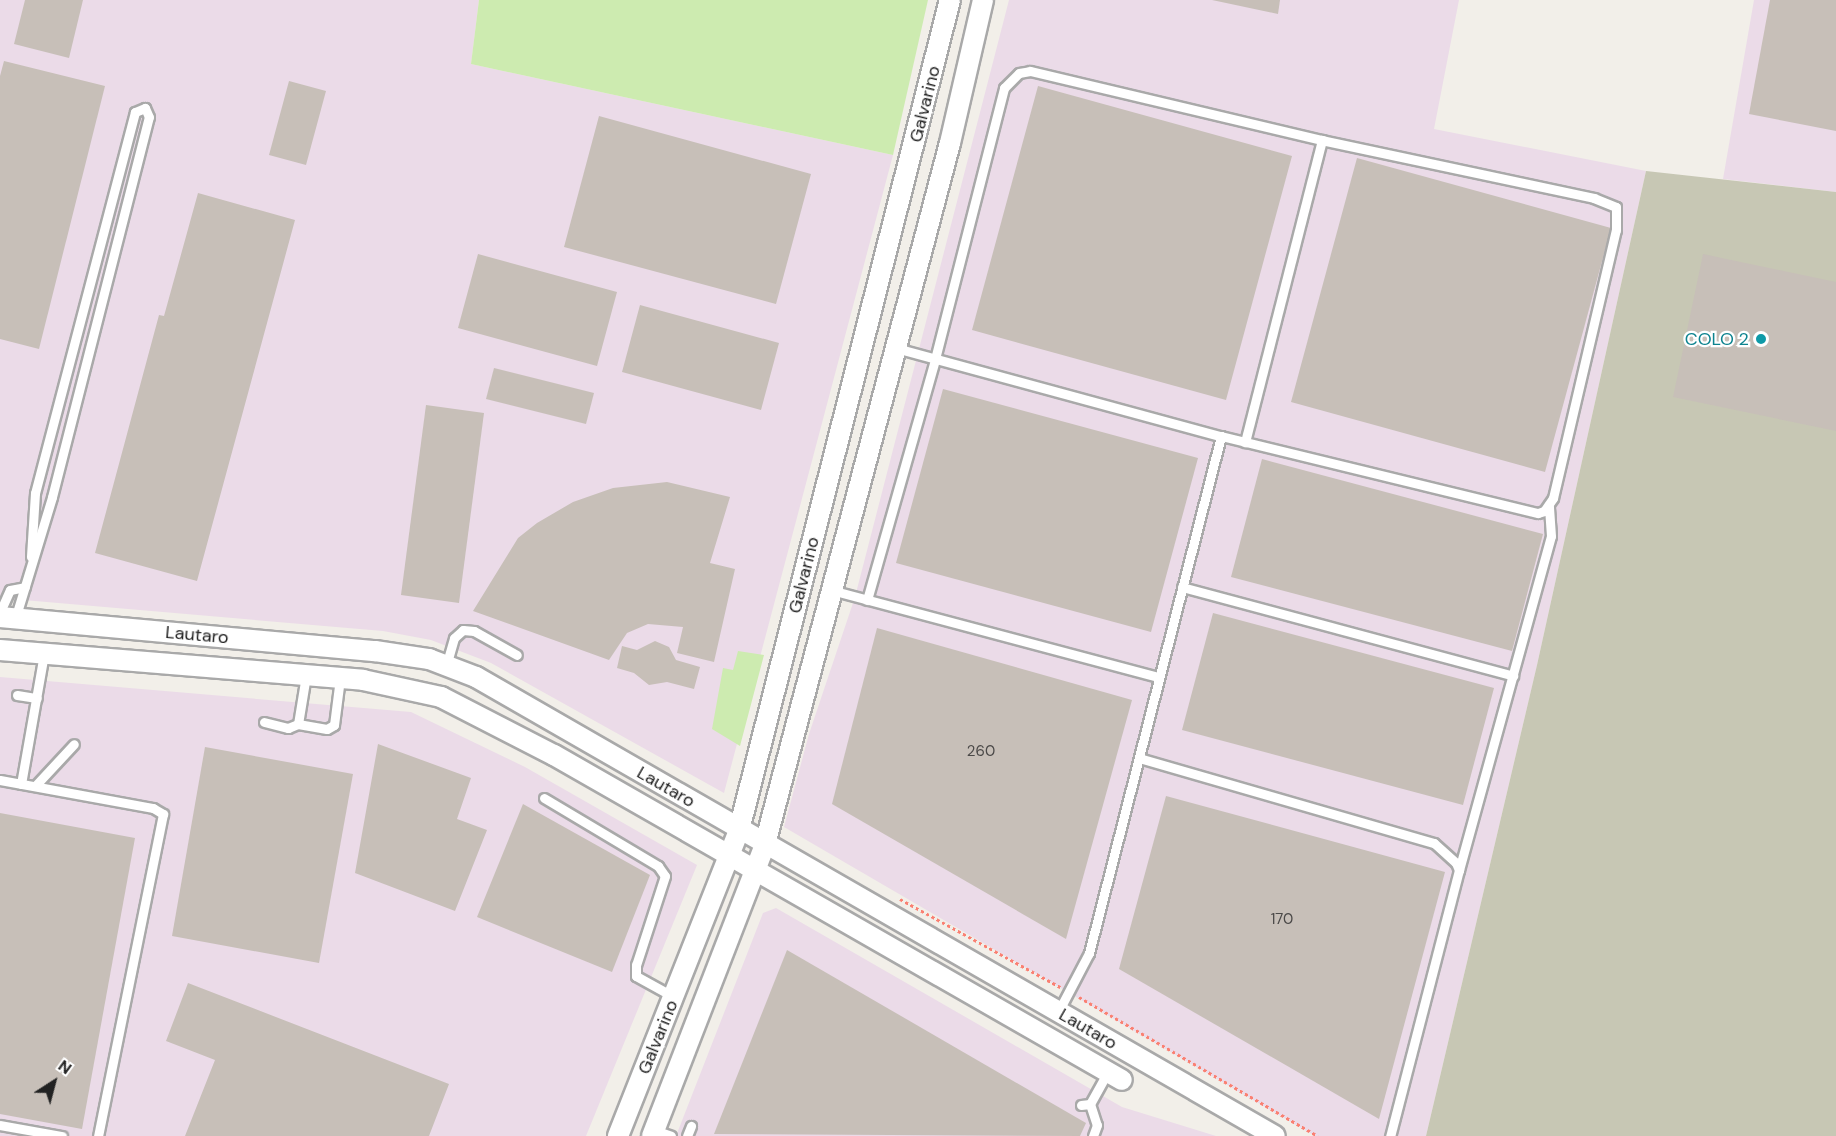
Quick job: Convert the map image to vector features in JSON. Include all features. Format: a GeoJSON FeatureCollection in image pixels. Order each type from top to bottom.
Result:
{"type":"FeatureCollection","features":[{"type":"Feature","properties":{"kind":"street","name":"Galvarino"},"geometry":{"type":"LineString","coordinates":[[618,1136],[730,858],[739,830],[950,0]]}},
{"type":"Feature","properties":{"kind":"street","name":"Galvarino"},"geometry":{"type":"LineString","coordinates":[[659,1134],[765,844],[896,348],[983,0]]}},
{"type":"Feature","properties":{"kind":"street","name":"Lautaro"},"geometry":{"type":"LineString","coordinates":[[5,616],[375,651],[429,659],[476,677],[1275,1136]]}},
{"type":"Feature","properties":{"kind":"street","name":"Lautaro"},"geometry":{"type":"LineString","coordinates":[[0,650],[340,678],[408,687],[463,705],[1115,1076]]}},
{"type":"Feature","properties":{"kind":"lane"},"geometry":{"type":"LineString","coordinates":[[867,600],[935,359],[1004,88],[1012,76],[1030,71],[1322,140],[1594,198],[1616,207],[1617,230],[1549,505],[1551,536],[1459,870],[1390,1136]]}},
{"type":"Feature","properties":{"kind":"lane"},"geometry":{"type":"LineString","coordinates":[[5,616],[24,587],[31,557],[52,497],[149,117],[145,108],[135,112],[34,494],[31,557]]}},
{"type":"Feature","properties":{"kind":"lane"},"geometry":{"type":"LineString","coordinates":[[1245,442],[1322,140]]}},
{"type":"Feature","properties":{"kind":"lane"},"geometry":{"type":"LineString","coordinates":[[896,348],[1221,436],[1538,513],[1549,505]]}},
{"type":"Feature","properties":{"kind":"lane"},"geometry":{"type":"LineString","coordinates":[[1058,1012],[1089,952],[1221,436]]}},
{"type":"Feature","properties":{"kind":"lane"},"geometry":{"type":"LineString","coordinates":[[5,616],[10,590],[24,587]]}},
{"type":"Feature","properties":{"kind":"lane"},"geometry":{"type":"LineString","coordinates":[[1182,587],[1513,676]]}},
{"type":"Feature","properties":{"kind":"lane"},"geometry":{"type":"LineString","coordinates":[[831,590],[1160,677]]}},
{"type":"Feature","properties":{"kind":"lane"},"geometry":{"type":"LineString","coordinates":[[446,666],[454,638],[463,630],[474,631],[517,656]]}},
{"type":"Feature","properties":{"kind":"lane"},"geometry":{"type":"LineString","coordinates":[[21,784],[44,654]]}},
{"type":"Feature","properties":{"kind":"lane"},"geometry":{"type":"LineString","coordinates":[[298,724],[306,675]]}},
{"type":"Feature","properties":{"kind":"lane"},"geometry":{"type":"LineString","coordinates":[[264,722],[288,728],[298,724],[327,729],[334,725],[340,678]]}},
{"type":"Feature","properties":{"kind":"lane"},"geometry":{"type":"LineString","coordinates":[[17,694],[37,698]]}},
{"type":"Feature","properties":{"kind":"lane"},"geometry":{"type":"LineString","coordinates":[[35,786],[74,744]]}},
{"type":"Feature","properties":{"kind":"lane"},"geometry":{"type":"LineString","coordinates":[[1139,758],[1434,843],[1449,855],[1459,870]]}},
{"type":"Feature","properties":{"kind":"lane"},"geometry":{"type":"LineString","coordinates":[[0,780],[153,808],[163,814],[98,1136]]}},
{"type":"Feature","properties":{"kind":"lane"},"geometry":{"type":"LineString","coordinates":[[544,798],[658,866],[665,876],[636,965],[636,976],[674,997]]}},
{"type":"Feature","properties":{"kind":"lane"},"geometry":{"type":"LineString","coordinates":[[1093,1136],[1097,1125],[1085,1104],[1115,1076]]}},
{"type":"Feature","properties":{"kind":"lane"},"geometry":{"type":"LineString","coordinates":[[0,1125],[62,1136]]}},
{"type":"Feature","properties":{"kind":"lane"},"geometry":{"type":"LineString","coordinates":[[687,1136],[691,1126]]}},
{"type":"Feature","properties":{"kind":"path"},"geometry":{"type":"LineString","coordinates":[[890,893],[1070,992],[1318,1136]]}},
{"type":"Feature","properties":{"kind":"shaded area"},"geometry":{"type":"Polygon","coordinates":[[[0,0],[479,0],[471,64],[893,155],[724,793],[491,663],[431,640],[383,631],[0,598],[0,0]]]}},
{"type":"Feature","properties":{"kind":"shaded area"},"geometry":{"type":"Polygon","coordinates":[[[1009,0],[1459,0],[1434,129],[1646,171],[1537,665],[1426,1136],[1315,1136],[784,827],[809,734],[855,597],[1009,0]]]}},
{"type":"Feature","properties":{"kind":"shaded area"},"geometry":{"type":"Polygon","coordinates":[[[1754,0],[1836,0],[1836,192],[1723,179],[1754,0]]]}},
{"type":"Feature","properties":{"kind":"shaded area"},"geometry":{"type":"Polygon","coordinates":[[[1646,171],[1836,192],[1836,1136],[1426,1136],[1537,665],[1646,171]]]}},
{"type":"Feature","properties":{"kind":"shaded area"},"geometry":{"type":"Polygon","coordinates":[[[0,677],[411,712],[525,767],[697,865],[586,1136],[0,1136],[0,677]]]}},
{"type":"Feature","properties":{"kind":"shaded area"},"geometry":{"type":"Polygon","coordinates":[[[776,908],[1122,1107],[1216,1136],[676,1136],[763,913],[776,908]]]}},
{"type":"Feature","properties":{"kind":"green space"},"geometry":{"type":"Polygon","coordinates":[[[479,0],[928,0],[893,155],[471,64],[479,0]]]}},
{"type":"Feature","properties":{"kind":"green space"},"geometry":{"type":"Polygon","coordinates":[[[738,651],[764,655],[740,746],[712,729],[723,668],[733,670],[738,651]]]}},
{"type":"Feature","properties":{"kind":"building"},"geometry":{"type":"Polygon","coordinates":[[[25,0],[83,0],[69,58],[14,44],[25,0]]]}},
{"type":"Feature","properties":{"kind":"building"},"geometry":{"type":"Polygon","coordinates":[[[1212,0],[1280,0],[1278,14],[1212,0]]]}},
{"type":"Feature","properties":{"kind":"building"},"geometry":{"type":"Polygon","coordinates":[[[1770,0],[1836,0],[1836,131],[1749,114],[1770,0]]]}},
{"type":"Feature","properties":{"kind":"building"},"geometry":{"type":"Polygon","coordinates":[[[4,61],[105,86],[39,349],[0,339],[0,76],[4,61]]]}},
{"type":"Feature","properties":{"kind":"building"},"geometry":{"type":"Polygon","coordinates":[[[289,81],[326,91],[306,165],[269,155],[289,81]]]}},
{"type":"Feature","properties":{"kind":"building"},"geometry":{"type":"Polygon","coordinates":[[[1038,86],[1292,156],[1226,400],[972,330],[1038,86]]]}},
{"type":"Feature","properties":{"kind":"building"},"geometry":{"type":"Polygon","coordinates":[[[599,116],[811,174],[776,304],[564,247],[599,116]]]}},
{"type":"Feature","properties":{"kind":"building"},"geometry":{"type":"Polygon","coordinates":[[[1357,158],[1611,228],[1545,472],[1291,402],[1357,158]]]}},
{"type":"Feature","properties":{"kind":"building"},"geometry":{"type":"Polygon","coordinates":[[[198,193],[295,220],[197,581],[95,553],[159,315],[164,316],[198,193]]]}},
{"type":"Feature","properties":{"kind":"building"},"geometry":{"type":"Polygon","coordinates":[[[478,254],[617,292],[597,366],[458,328],[478,254]]]}},
{"type":"Feature","properties":{"kind":"building","name":"COLO 2"},"geometry":{"type":"Polygon","coordinates":[[[1703,254],[1836,282],[1836,431],[1673,397],[1703,254]]]}},
{"type":"Feature","properties":{"kind":"building"},"geometry":{"type":"Polygon","coordinates":[[[640,305],[779,343],[761,410],[622,372],[640,305]]]}},
{"type":"Feature","properties":{"kind":"building"},"geometry":{"type":"Polygon","coordinates":[[[494,368],[594,393],[586,424],[486,399],[494,368]]]}},
{"type":"Feature","properties":{"kind":"building"},"geometry":{"type":"Polygon","coordinates":[[[943,389],[1198,458],[1151,632],[896,563],[943,389]]]}},
{"type":"Feature","properties":{"kind":"building"},"geometry":{"type":"Polygon","coordinates":[[[426,405],[484,413],[459,603],[401,595],[426,405]]]}},
{"type":"Feature","properties":{"kind":"building"},"geometry":{"type":"Polygon","coordinates":[[[1262,459],[1543,534],[1512,651],[1231,577],[1262,459]]]}},
{"type":"Feature","properties":{"kind":"building"},"geometry":{"type":"Polygon","coordinates":[[[667,482],[730,497],[710,563],[735,569],[714,662],[677,653],[683,627],[648,624],[627,633],[609,660],[473,611],[518,538],[537,523],[573,502],[613,488],[667,482]]]}},
{"type":"Feature","properties":{"kind":"building"},"geometry":{"type":"Polygon","coordinates":[[[1213,613],[1494,688],[1463,805],[1182,730],[1213,613]]]}},
{"type":"Feature","properties":{"kind":"building"},"geometry":{"type":"Polygon","coordinates":[[[877,628],[1132,700],[1066,939],[832,804],[877,628]]]}},
{"type":"Feature","properties":{"kind":"building"},"geometry":{"type":"Polygon","coordinates":[[[655,641],[669,647],[676,660],[700,667],[694,689],[667,682],[649,685],[634,673],[617,668],[622,646],[637,650],[655,641]]]}},
{"type":"Feature","properties":{"kind":"building"},"geometry":{"type":"Polygon","coordinates":[[[378,744],[471,778],[457,819],[487,830],[455,911],[355,873],[378,744]]]}},
{"type":"Feature","properties":{"kind":"building"},"geometry":{"type":"Polygon","coordinates":[[[205,747],[353,774],[319,963],[172,936],[205,747]]]}},
{"type":"Feature","properties":{"kind":"building"},"geometry":{"type":"Polygon","coordinates":[[[1166,796],[1445,872],[1379,1119],[1119,969],[1166,796]]]}},
{"type":"Feature","properties":{"kind":"building"},"geometry":{"type":"Polygon","coordinates":[[[523,804],[650,875],[612,972],[477,917],[523,804]]]}},
{"type":"Feature","properties":{"kind":"building"},"geometry":{"type":"Polygon","coordinates":[[[0,813],[135,838],[82,1129],[0,1114],[0,813]]]}},
{"type":"Feature","properties":{"kind":"building"},"geometry":{"type":"Polygon","coordinates":[[[787,950],[1086,1123],[1080,1136],[714,1134],[787,950]]]}},
{"type":"Feature","properties":{"kind":"building"},"geometry":{"type":"Polygon","coordinates":[[[188,983],[449,1084],[429,1136],[185,1136],[215,1060],[166,1041],[188,983]]]}},
{"type":"Feature","properties":{"kind":"place","name":"COLO 2"},"geometry":{"type":"Point","coordinates":[1761,339]}}]}
